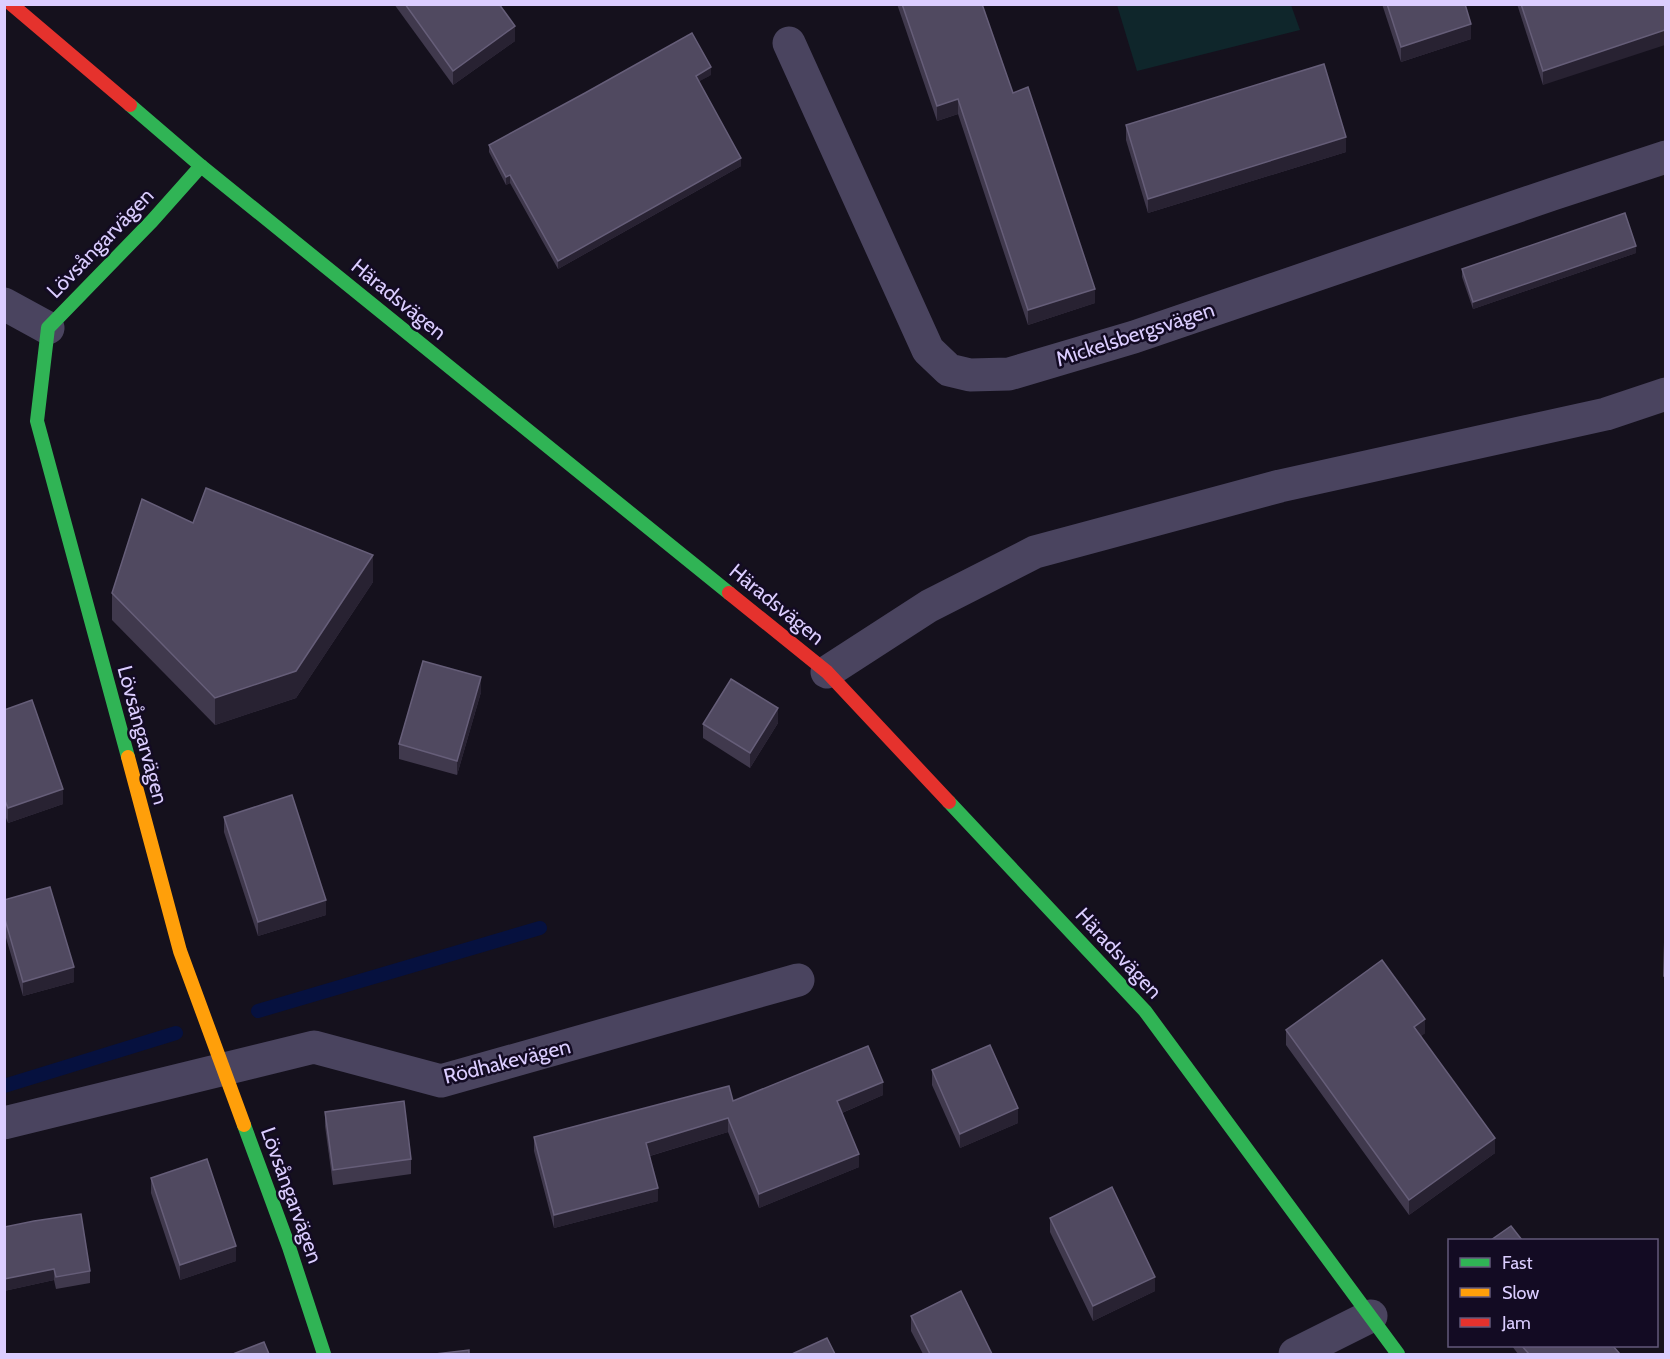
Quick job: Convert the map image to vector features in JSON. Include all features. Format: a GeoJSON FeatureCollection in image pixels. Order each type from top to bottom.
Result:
{"type":"FeatureCollection","features":[{"type":"Feature","properties":{"kind":"street","name":"Häradsvägen"},"geometry":{"type":"LineString","coordinates":[[11,4],[201,166],[828,672],[1145,1011],[1398,1354]]}},
{"type":"Feature","properties":{"kind":"street","name":"Mickelsbergsvägen"},"geometry":{"type":"LineString","coordinates":[[789,43],[928,350],[949,370],[970,375],[1010,374],[1134,337],[1665,157]]}},
{"type":"Feature","properties":{"kind":"street","name":"Lövsångarvägen"},"geometry":{"type":"LineString","coordinates":[[201,166],[152,221],[48,328],[37,421],[180,951],[289,1247],[324,1354]]}},
{"type":"Feature","properties":{"kind":"street"},"geometry":{"type":"LineString","coordinates":[[4,304],[48,328]]}},
{"type":"Feature","properties":{"kind":"street"},"geometry":{"type":"LineString","coordinates":[[828,672],[928,606],[1035,552],[1280,486],[1606,414],[1665,394]]}},
{"type":"Feature","properties":{"kind":"street","name":"Rödhakevägen"},"geometry":{"type":"LineString","coordinates":[[4,1123],[314,1047],[441,1081],[798,980]]}},
{"type":"Feature","properties":{"kind":"street"},"geometry":{"type":"LineString","coordinates":[[1295,1354],[1371,1316]]}},
{"type":"Feature","properties":{"kind":"green space"},"geometry":{"type":"Polygon","coordinates":[[[1117,5],[1291,5],[1300,30],[1137,71],[1117,5]]]}},
{"type":"Feature","properties":{"kind":"building"},"geometry":{"type":"Polygon","coordinates":[[[405,4],[499,4],[515,26],[453,71],[405,4]]]}},
{"type":"Feature","properties":{"kind":"building"},"geometry":{"type":"Polygon","coordinates":[[[902,4],[982,4],[1013,93],[1028,87],[1095,289],[1028,310],[958,99],[937,106],[902,4]]]}},
{"type":"Feature","properties":{"kind":"building"},"geometry":{"type":"Polygon","coordinates":[[[1387,4],[1465,4],[1471,24],[1401,47],[1387,4]]]}},
{"type":"Feature","properties":{"kind":"building"},"geometry":{"type":"Polygon","coordinates":[[[1521,4],[1665,4],[1665,30],[1543,71],[1521,4]]]}},
{"type":"Feature","properties":{"kind":"building"},"geometry":{"type":"Polygon","coordinates":[[[692,33],[711,67],[696,76],[741,158],[558,261],[510,175],[506,177],[489,145],[692,33]]]}},
{"type":"Feature","properties":{"kind":"building"},"geometry":{"type":"Polygon","coordinates":[[[1324,64],[1346,137],[1148,199],[1126,125],[1324,64]]]}},
{"type":"Feature","properties":{"kind":"building"},"geometry":{"type":"Polygon","coordinates":[[[1625,213],[1636,246],[1473,302],[1462,269],[1625,213]]]}},
{"type":"Feature","properties":{"kind":"building"},"geometry":{"type":"Polygon","coordinates":[[[206,488],[373,555],[296,671],[215,698],[112,593],[142,499],[193,523],[206,488]]]}},
{"type":"Feature","properties":{"kind":"building"},"geometry":{"type":"Polygon","coordinates":[[[423,661],[481,677],[457,761],[399,744],[423,661]]]}},
{"type":"Feature","properties":{"kind":"building"},"geometry":{"type":"Polygon","coordinates":[[[731,679],[778,708],[750,753],[703,724],[731,679]]]}},
{"type":"Feature","properties":{"kind":"building"},"geometry":{"type":"Polygon","coordinates":[[[32,700],[63,789],[8,808],[4,798],[4,710],[32,700]]]}},
{"type":"Feature","properties":{"kind":"building"},"geometry":{"type":"Polygon","coordinates":[[[292,795],[326,900],[258,922],[224,817],[292,795]]]}},
{"type":"Feature","properties":{"kind":"building"},"geometry":{"type":"Polygon","coordinates":[[[50,887],[74,967],[23,982],[4,916],[4,900],[50,887]]]}},
{"type":"Feature","properties":{"kind":"building"},"geometry":{"type":"Polygon","coordinates":[[[1382,960],[1425,1019],[1414,1027],[1495,1138],[1409,1200],[1286,1030],[1382,960]]]}},
{"type":"Feature","properties":{"kind":"building"},"geometry":{"type":"Polygon","coordinates":[[[990,1045],[1018,1108],[960,1134],[932,1070],[990,1045]]]}},
{"type":"Feature","properties":{"kind":"building"},"geometry":{"type":"Polygon","coordinates":[[[868,1046],[883,1082],[837,1101],[859,1154],[759,1194],[728,1118],[646,1143],[658,1188],[554,1215],[534,1137],[729,1086],[733,1101],[868,1046]]]}},
{"type":"Feature","properties":{"kind":"building"},"geometry":{"type":"Polygon","coordinates":[[[404,1101],[411,1159],[333,1170],[325,1112],[404,1101]]]}},
{"type":"Feature","properties":{"kind":"building"},"geometry":{"type":"Polygon","coordinates":[[[207,1159],[236,1246],[180,1265],[151,1178],[207,1159]]]}},
{"type":"Feature","properties":{"kind":"building"},"geometry":{"type":"Polygon","coordinates":[[[1112,1187],[1155,1277],[1093,1306],[1050,1218],[1112,1187]]]}},
{"type":"Feature","properties":{"kind":"building"},"geometry":{"type":"Polygon","coordinates":[[[81,1214],[90,1271],[56,1277],[54,1269],[4,1279],[4,1227],[81,1214]]]}},
{"type":"Feature","properties":{"kind":"building"},"geometry":{"type":"Polygon","coordinates":[[[1511,1226],[1521,1239],[1492,1239],[1511,1226]]]}},
{"type":"Feature","properties":{"kind":"building"},"geometry":{"type":"Polygon","coordinates":[[[961,1291],[992,1354],[930,1354],[911,1316],[961,1291]]]}},
{"type":"Feature","properties":{"kind":"building"},"geometry":{"type":"Polygon","coordinates":[[[827,1338],[835,1354],[792,1354],[827,1338]]]}},
{"type":"Feature","properties":{"kind":"building"},"geometry":{"type":"Polygon","coordinates":[[[264,1342],[269,1354],[233,1354],[264,1342]]]}},
{"type":"Feature","properties":{"kind":"building"},"geometry":{"type":"Polygon","coordinates":[[[1523,1347],[1614,1347],[1620,1354],[1529,1354],[1523,1347]]]}},
{"type":"Feature","properties":{"kind":"building"},"geometry":{"type":"Polygon","coordinates":[[[469,1350],[469,1354],[435,1354],[469,1350]]]}},
{"type":"Feature","properties":{"kind":"waterway"},"geometry":{"type":"LineString","coordinates":[[258,1011],[540,928]]}},
{"type":"Feature","properties":{"kind":"waterway"},"geometry":{"type":"LineString","coordinates":[[4,1086],[176,1033]]}},
{"type":"Feature","properties":{"kind":"traffic: fast"},"geometry":{"type":"LineString","coordinates":[[130,105],[201,166],[729,593]]}},
{"type":"Feature","properties":{"kind":"traffic: fast"},"geometry":{"type":"LineString","coordinates":[[128,757],[37,421],[48,328],[152,221],[201,166]]}},
{"type":"Feature","properties":{"kind":"traffic: fast"},"geometry":{"type":"LineString","coordinates":[[949,802],[1145,1011],[1398,1354]]}},
{"type":"Feature","properties":{"kind":"traffic: fast"},"geometry":{"type":"LineString","coordinates":[[244,1125],[289,1247],[324,1354]]}},
{"type":"Feature","properties":{"kind":"traffic: slow"},"geometry":{"type":"LineString","coordinates":[[128,757],[180,951],[244,1125]]}},
{"type":"Feature","properties":{"kind":"traffic: jam"},"geometry":{"type":"LineString","coordinates":[[11,4],[130,105]]}},
{"type":"Feature","properties":{"kind":"traffic: jam"},"geometry":{"type":"LineString","coordinates":[[729,593],[827,672],[949,802]]}}]}
